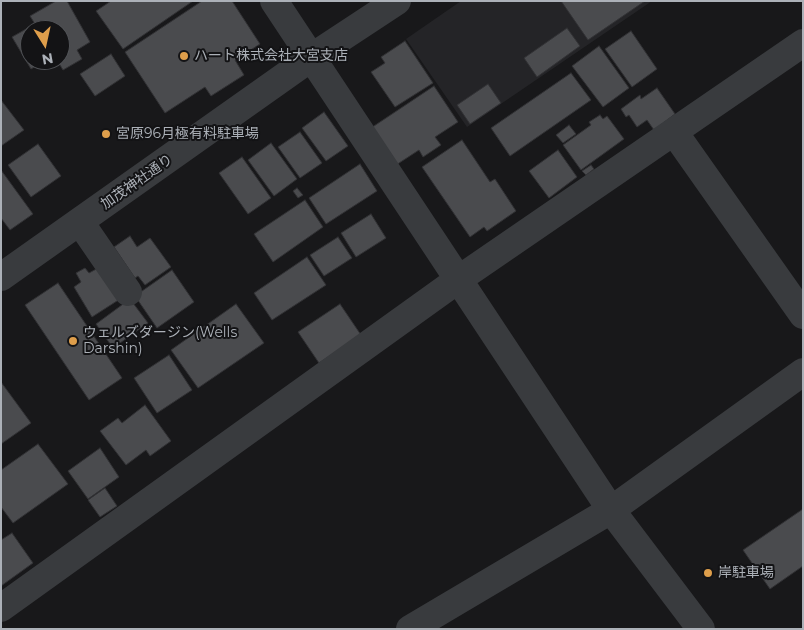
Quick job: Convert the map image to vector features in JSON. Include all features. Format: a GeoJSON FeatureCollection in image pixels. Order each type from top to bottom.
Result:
{"type":"FeatureCollection","features":[{"type":"Feature","properties":{"kind":"street"},"geometry":{"type":"LineString","coordinates":[[274,1],[611,510],[700,629]]}},
{"type":"Feature","properties":{"kind":"street","name":"加茂神社通り"},"geometry":{"type":"LineString","coordinates":[[1,278],[312,58],[397,1]]}},
{"type":"Feature","properties":{"kind":"street"},"geometry":{"type":"LineString","coordinates":[[1,608],[459,279],[803,43]]}},
{"type":"Feature","properties":{"kind":"street"},"geometry":{"type":"LineString","coordinates":[[674,132],[803,315]]}},
{"type":"Feature","properties":{"kind":"street"},"geometry":{"type":"LineString","coordinates":[[80,222],[128,292]]}},
{"type":"Feature","properties":{"kind":"street"},"geometry":{"type":"LineString","coordinates":[[410,629],[611,510],[803,372]]}},
{"type":"Feature","properties":{"kind":"shaded area"},"geometry":{"type":"Polygon","coordinates":[[[461,1],[652,1],[467,127],[406,39],[461,1]]]}},
{"type":"Feature","properties":{"kind":"building"},"geometry":{"type":"Polygon","coordinates":[[[56,1],[67,1],[90,42],[77,50],[82,59],[70,66],[70,20],[32,20],[30,16],[56,1]]]}},
{"type":"Feature","properties":{"kind":"building"},"geometry":{"type":"Polygon","coordinates":[[[111,1],[193,1],[123,49],[96,11],[111,1]]]}},
{"type":"Feature","properties":{"kind":"building","name":"ハート株式会社大宮支店"},"geometry":{"type":"Polygon","coordinates":[[[202,1],[232,1],[260,44],[235,60],[244,75],[211,96],[205,87],[165,113],[125,52],[202,1]]]}},
{"type":"Feature","properties":{"kind":"building"},"geometry":{"type":"Polygon","coordinates":[[[561,1],[645,1],[588,40],[561,1]]]}},
{"type":"Feature","properties":{"kind":"building"},"geometry":{"type":"Polygon","coordinates":[[[567,28],[580,46],[537,77],[524,58],[567,28]]]}},
{"type":"Feature","properties":{"kind":"building"},"geometry":{"type":"Polygon","coordinates":[[[631,31],[657,69],[632,87],[605,49],[631,31]]]}},
{"type":"Feature","properties":{"kind":"building"},"geometry":{"type":"Polygon","coordinates":[[[20,32],[20,50],[12,37],[20,32]]]}},
{"type":"Feature","properties":{"kind":"building"},"geometry":{"type":"Polygon","coordinates":[[[405,41],[433,83],[395,107],[371,72],[385,63],[381,57],[405,41]]]}},
{"type":"Feature","properties":{"kind":"building"},"geometry":{"type":"Polygon","coordinates":[[[599,46],[629,88],[603,107],[572,66],[599,46]]]}},
{"type":"Feature","properties":{"kind":"building"},"geometry":{"type":"Polygon","coordinates":[[[111,54],[125,76],[95,96],[80,74],[111,54]]]}},
{"type":"Feature","properties":{"kind":"building"},"geometry":{"type":"Polygon","coordinates":[[[571,73],[591,100],[510,156],[491,128],[571,73]]]}},
{"type":"Feature","properties":{"kind":"building"},"geometry":{"type":"Polygon","coordinates":[[[488,84],[501,103],[470,124],[457,105],[488,84]]]}},
{"type":"Feature","properties":{"kind":"building"},"geometry":{"type":"Polygon","coordinates":[[[434,86],[458,122],[435,137],[441,145],[423,157],[419,150],[396,165],[371,128],[434,86]]]}},
{"type":"Feature","properties":{"kind":"building"},"geometry":{"type":"Polygon","coordinates":[[[657,88],[675,114],[654,130],[647,120],[637,127],[629,115],[626,117],[621,109],[640,95],[641,99],[657,88]]]}},
{"type":"Feature","properties":{"kind":"building"},"geometry":{"type":"Polygon","coordinates":[[[1,100],[24,130],[1,146],[1,100]]]}},
{"type":"Feature","properties":{"kind":"building"},"geometry":{"type":"Polygon","coordinates":[[[324,112],[348,146],[326,161],[302,128],[324,112]]]}},
{"type":"Feature","properties":{"kind":"building"},"geometry":{"type":"Polygon","coordinates":[[[600,115],[603,119],[607,116],[624,139],[581,170],[563,145],[591,125],[589,122],[600,115]]]}},
{"type":"Feature","properties":{"kind":"building"},"geometry":{"type":"Polygon","coordinates":[[[569,125],[576,134],[563,143],[556,135],[569,125]]]}},
{"type":"Feature","properties":{"kind":"building"},"geometry":{"type":"Polygon","coordinates":[[[300,132],[322,163],[300,178],[278,147],[300,132]]]}},
{"type":"Feature","properties":{"kind":"building"},"geometry":{"type":"Polygon","coordinates":[[[462,140],[490,182],[495,179],[516,211],[487,231],[484,227],[470,237],[422,167],[462,140]]]}},
{"type":"Feature","properties":{"kind":"building"},"geometry":{"type":"Polygon","coordinates":[[[271,143],[297,179],[274,196],[248,160],[271,143]]]}},
{"type":"Feature","properties":{"kind":"building"},"geometry":{"type":"Polygon","coordinates":[[[38,144],[61,176],[31,197],[8,165],[38,144]]]}},
{"type":"Feature","properties":{"kind":"building"},"geometry":{"type":"Polygon","coordinates":[[[558,150],[577,177],[549,198],[529,171],[558,150]]]}},
{"type":"Feature","properties":{"kind":"building"},"geometry":{"type":"Polygon","coordinates":[[[242,157],[271,198],[248,214],[219,173],[242,157]]]}},
{"type":"Feature","properties":{"kind":"building"},"geometry":{"type":"Polygon","coordinates":[[[360,164],[377,191],[326,224],[309,198],[360,164]]]}},
{"type":"Feature","properties":{"kind":"building"},"geometry":{"type":"Polygon","coordinates":[[[591,165],[594,169],[586,175],[582,171],[591,165]]]}},
{"type":"Feature","properties":{"kind":"building"},"geometry":{"type":"Polygon","coordinates":[[[1,170],[33,214],[10,230],[1,218],[1,170]]]}},
{"type":"Feature","properties":{"kind":"building"},"geometry":{"type":"Polygon","coordinates":[[[297,188],[303,195],[298,198],[293,191],[297,188]]]}},
{"type":"Feature","properties":{"kind":"building"},"geometry":{"type":"Polygon","coordinates":[[[305,200],[323,227],[273,262],[254,234],[305,200]]]}},
{"type":"Feature","properties":{"kind":"building"},"geometry":{"type":"Polygon","coordinates":[[[371,214],[386,238],[356,257],[341,233],[371,214]]]}},
{"type":"Feature","properties":{"kind":"building"},"geometry":{"type":"Polygon","coordinates":[[[130,236],[137,247],[150,238],[171,267],[145,285],[138,276],[135,278],[114,247],[130,236]]]}},
{"type":"Feature","properties":{"kind":"building"},"geometry":{"type":"Polygon","coordinates":[[[338,237],[352,258],[324,276],[310,255],[338,237]]]}},
{"type":"Feature","properties":{"kind":"building"},"geometry":{"type":"Polygon","coordinates":[[[307,257],[326,285],[272,320],[254,293],[307,257]]]}},
{"type":"Feature","properties":{"kind":"building"},"geometry":{"type":"Polygon","coordinates":[[[100,267],[120,299],[92,317],[74,287],[81,282],[76,273],[85,268],[89,273],[100,267]]]}},
{"type":"Feature","properties":{"kind":"building"},"geometry":{"type":"Polygon","coordinates":[[[172,270],[194,302],[157,328],[135,296],[172,270]]]}},
{"type":"Feature","properties":{"kind":"building","name":"ウェルズダージン(Wells Darshin)"},"geometry":{"type":"Polygon","coordinates":[[[58,283],[122,378],[89,400],[25,305],[58,283]]]}},
{"type":"Feature","properties":{"kind":"building"},"geometry":{"type":"Polygon","coordinates":[[[130,299],[148,323],[113,348],[96,324],[130,299]]]}},
{"type":"Feature","properties":{"kind":"building"},"geometry":{"type":"Polygon","coordinates":[[[236,304],[264,343],[198,388],[171,350],[236,304]]]}},
{"type":"Feature","properties":{"kind":"building"},"geometry":{"type":"Polygon","coordinates":[[[340,304],[361,335],[319,363],[298,332],[340,304]]]}},
{"type":"Feature","properties":{"kind":"building"},"geometry":{"type":"Polygon","coordinates":[[[169,355],[192,390],[157,413],[134,378],[169,355]]]}},
{"type":"Feature","properties":{"kind":"building"},"geometry":{"type":"Polygon","coordinates":[[[1,382],[31,423],[1,444],[1,382]]]}},
{"type":"Feature","properties":{"kind":"building"},"geometry":{"type":"Polygon","coordinates":[[[145,405],[171,441],[150,456],[146,450],[126,465],[100,431],[118,418],[122,423],[145,405]]]}},
{"type":"Feature","properties":{"kind":"building"},"geometry":{"type":"Polygon","coordinates":[[[38,444],[68,484],[13,523],[1,507],[1,470],[38,444]]]}},
{"type":"Feature","properties":{"kind":"building"},"geometry":{"type":"Polygon","coordinates":[[[100,448],[119,477],[88,499],[68,471],[100,448]]]}},
{"type":"Feature","properties":{"kind":"building"},"geometry":{"type":"Polygon","coordinates":[[[105,488],[117,506],[100,517],[88,500],[105,488]]]}},
{"type":"Feature","properties":{"kind":"building"},"geometry":{"type":"Polygon","coordinates":[[[803,509],[803,566],[770,589],[743,550],[803,509]]]}},
{"type":"Feature","properties":{"kind":"building"},"geometry":{"type":"Polygon","coordinates":[[[12,533],[33,563],[1,586],[1,540],[12,533]]]}},
{"type":"Feature","properties":{"kind":"place","name":"ハート株式会社大宮支店"},"geometry":{"type":"Point","coordinates":[184,56]}},
{"type":"Feature","properties":{"kind":"place","name":"宮原96月極有料駐車場"},"geometry":{"type":"Point","coordinates":[106,134]}},
{"type":"Feature","properties":{"kind":"place","name":"ウェルズダージン(Wells Darshin)"},"geometry":{"type":"Point","coordinates":[73,341]}},
{"type":"Feature","properties":{"kind":"place","name":"岸駐車場"},"geometry":{"type":"Point","coordinates":[708,573]}}]}
